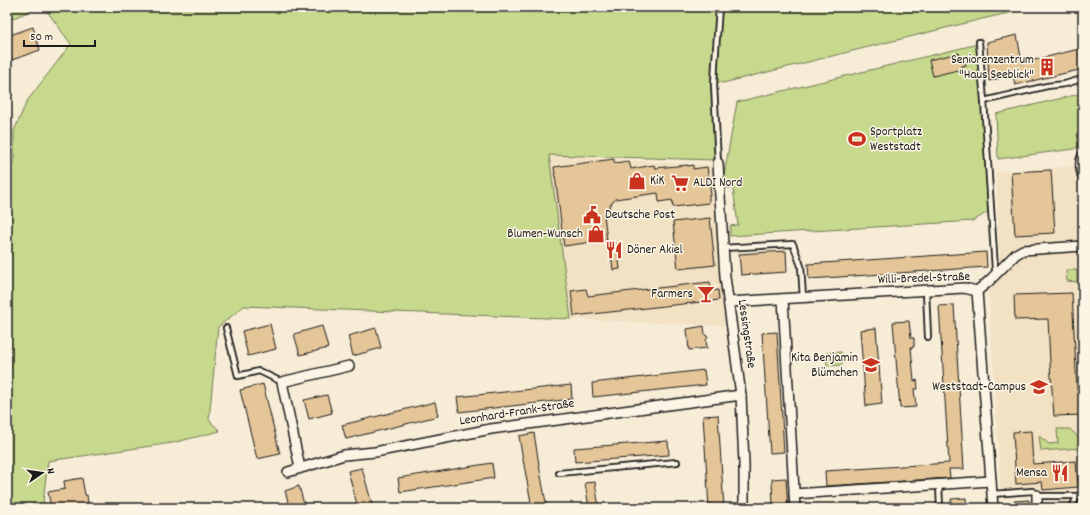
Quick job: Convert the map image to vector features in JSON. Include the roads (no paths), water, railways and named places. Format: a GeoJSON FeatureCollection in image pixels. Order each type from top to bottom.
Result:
{"type":"FeatureCollection","features":[{"type":"Feature","properties":{"kind":"street"},"geometry":{"type":"LineString","coordinates":[[1083,156],[1081,158],[1081,168],[1083,177]]}},
{"type":"Feature","properties":{"kind":"street","name":"Lessingstraße"},"geometry":{"type":"LineString","coordinates":[[718,163],[725,277],[729,302],[732,350],[741,395],[744,508]]}},
{"type":"Feature","properties":{"kind":"street"},"geometry":{"type":"LineString","coordinates":[[977,291],[1016,254],[1023,250],[1083,246]]}},
{"type":"Feature","properties":{"kind":"street","name":"Willi-Bredel-Straße"},"geometry":{"type":"LineString","coordinates":[[729,302],[964,288],[977,291],[993,508]]}},
{"type":"Feature","properties":{"kind":"street"},"geometry":{"type":"LineString","coordinates":[[783,299],[795,508]]}},
{"type":"Feature","properties":{"kind":"street"},"geometry":{"type":"LineString","coordinates":[[300,468],[282,382],[349,366]]}},
{"type":"Feature","properties":{"kind":"street","name":"Leonhard-Frank-Straße"},"geometry":{"type":"LineString","coordinates":[[288,472],[344,455],[375,452],[491,429],[741,395]]}},
{"type":"Feature","properties":{"kind":"street"},"geometry":{"type":"LineString","coordinates":[[794,494],[991,481]]}},
{"type":"Feature","properties":{"kind":"street"},"geometry":{"type":"LineString","coordinates":[[1036,495],[1037,508]]}},
{"type":"Feature","properties":{"kind":"lane"},"geometry":{"type":"LineString","coordinates":[[718,163],[714,85],[719,7]]}},
{"type":"Feature","properties":{"kind":"lane"},"geometry":{"type":"LineString","coordinates":[[979,42],[995,269],[998,272]]}},
{"type":"Feature","properties":{"kind":"lane"},"geometry":{"type":"LineString","coordinates":[[984,101],[1078,80],[1083,82]]}},
{"type":"Feature","properties":{"kind":"lane"},"geometry":{"type":"LineString","coordinates":[[723,248],[793,244],[801,266],[803,298]]}},
{"type":"Feature","properties":{"kind":"lane"},"geometry":{"type":"LineString","coordinates":[[926,291],[928,337]]}},
{"type":"Feature","properties":{"kind":"lane"},"geometry":{"type":"LineString","coordinates":[[226,328],[238,376],[259,371],[282,382]]}},
{"type":"Feature","properties":{"kind":"lane"},"geometry":{"type":"LineString","coordinates":[[559,473],[677,462]]}},
{"type":"Feature","properties":{"kind":"lane"},"geometry":{"type":"LineString","coordinates":[[939,484],[940,508]]}},
{"type":"Feature","properties":{"kind":"lane"},"geometry":{"type":"LineString","coordinates":[[992,494],[1033,491],[1036,495],[1042,496],[1083,495]]}},
{"type":"Feature","properties":{"kind":"lane"},"geometry":{"type":"LineString","coordinates":[[1072,508],[1077,496]]}},
{"type":"Feature","properties":{"kind":"place","name":"Seniorenzentrum \"Haus Seeblick\""},"geometry":{"type":"Point","coordinates":[1047,67]}},
{"type":"Feature","properties":{"kind":"place","name":"Sportplatz Weststadt"},"geometry":{"type":"Point","coordinates":[857,139]}},
{"type":"Feature","properties":{"kind":"place","name":"KiK"},"geometry":{"type":"Point","coordinates":[637,181]}},
{"type":"Feature","properties":{"kind":"place","name":"ALDI Nord"},"geometry":{"type":"Point","coordinates":[680,183]}},
{"type":"Feature","properties":{"kind":"place","name":"Deutsche Post"},"geometry":{"type":"Point","coordinates":[592,215]}},
{"type":"Feature","properties":{"kind":"place","name":"Blumen-Wunsch"},"geometry":{"type":"Point","coordinates":[596,234]}},
{"type":"Feature","properties":{"kind":"place","name":"Döner Akiel"},"geometry":{"type":"Point","coordinates":[614,250]}},
{"type":"Feature","properties":{"kind":"place","name":"Farmers"},"geometry":{"type":"Point","coordinates":[706,294]}},
{"type":"Feature","properties":{"kind":"place","name":"Kita Benjamin Blümchen"},"geometry":{"type":"Point","coordinates":[871,365]}},
{"type":"Feature","properties":{"kind":"place","name":"Weststadt-Campus"},"geometry":{"type":"Point","coordinates":[1039,387]}},
{"type":"Feature","properties":{"kind":"place","name":"Mensa"},"geometry":{"type":"Point","coordinates":[1060,473]}}]}
